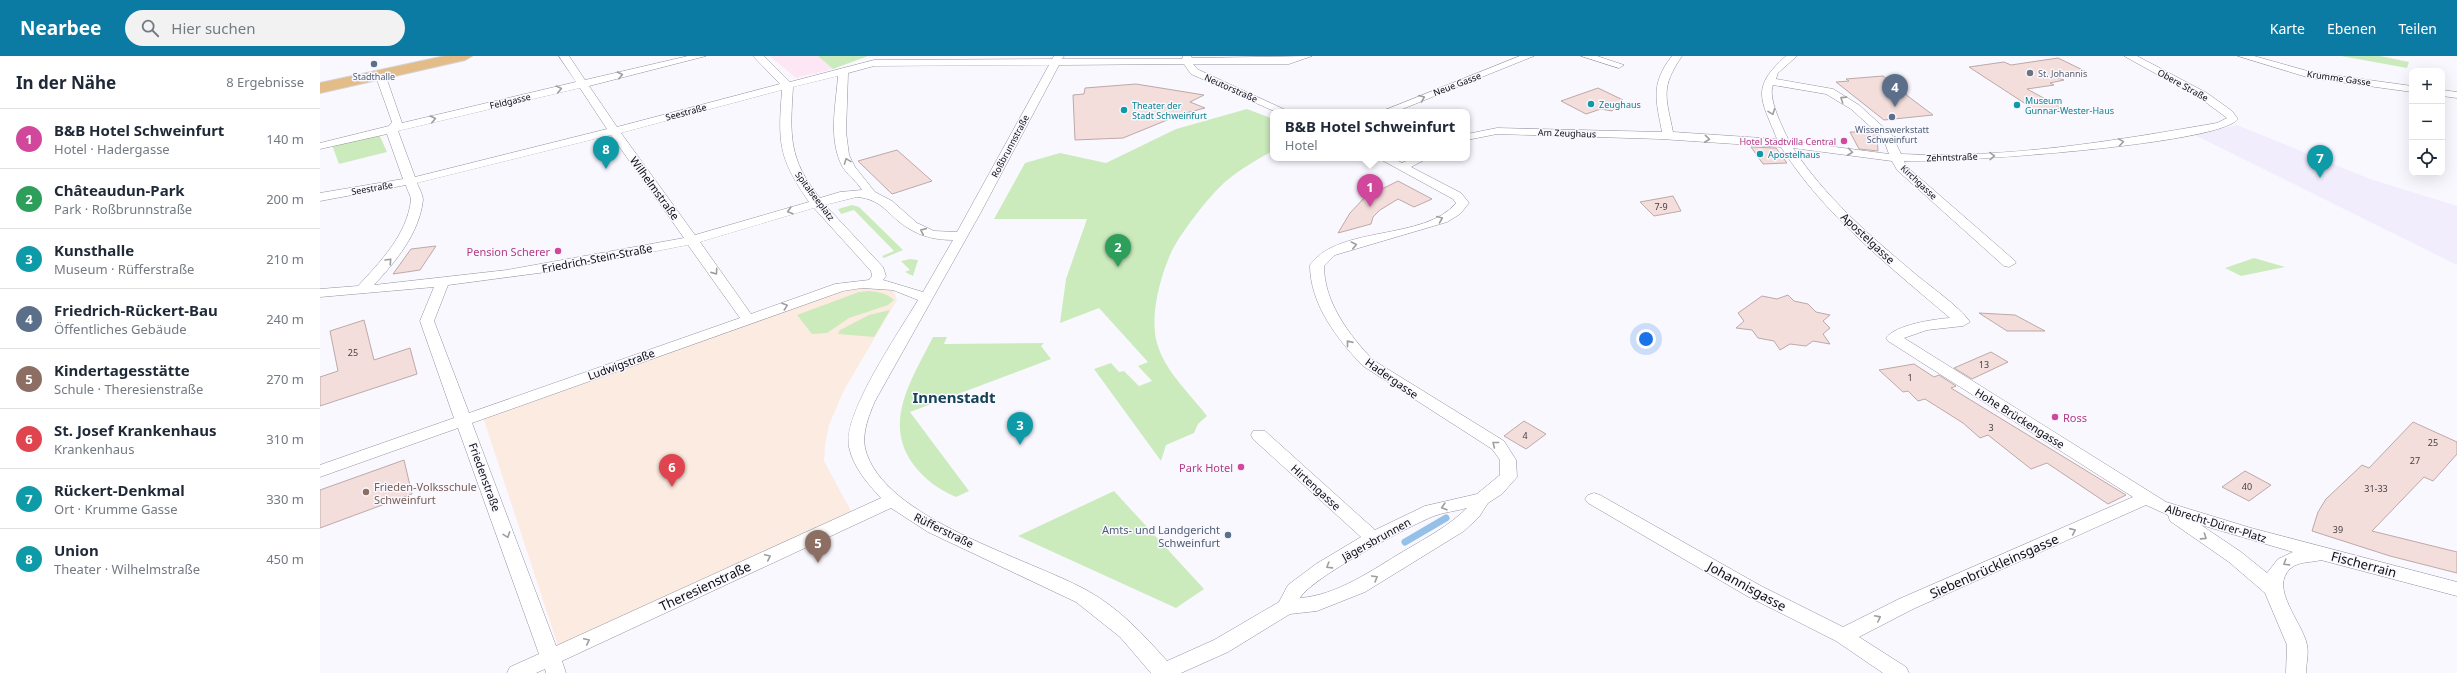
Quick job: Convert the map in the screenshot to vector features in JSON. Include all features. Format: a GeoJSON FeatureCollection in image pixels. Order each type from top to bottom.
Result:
{"type":"FeatureCollection","features":[{"type":"Feature","properties":{"kind":"main road"},"geometry":{"type":"LineString","coordinates":[[320,88],[465,56]]}},
{"type":"Feature","properties":{"kind":"street","name":"Feldgasse"},"geometry":{"type":"LineString","coordinates":[[320,146],[395,127],[701,56]]}},
{"type":"Feature","properties":{"kind":"street"},"geometry":{"type":"LineString","coordinates":[[758,56],[788,86]]}},
{"type":"Feature","properties":{"kind":"street","name":"Seestraße"},"geometry":{"type":"LineString","coordinates":[[320,197],[411,181],[614,131],[843,72],[874,59],[1187,59],[1289,61],[1307,56]]}},
{"type":"Feature","properties":{"kind":"street","name":"Neue Gasse"},"geometry":{"type":"LineString","coordinates":[[1393,109],[1529,56]]}},
{"type":"Feature","properties":{"kind":"street"},"geometry":{"type":"LineString","coordinates":[[1586,56],[1619,66]]}},
{"type":"Feature","properties":{"kind":"street"},"geometry":{"type":"LineString","coordinates":[[1668,137],[1659,88],[1668,66],[1677,56]]}},
{"type":"Feature","properties":{"kind":"street"},"geometry":{"type":"LineString","coordinates":[[1769,81],[1774,72],[1792,56]]}},
{"type":"Feature","properties":{"kind":"street","name":"Obere Straße"},"geometry":{"type":"LineString","coordinates":[[2129,56],[2212,101],[2228,111],[2233,119]]}},
{"type":"Feature","properties":{"kind":"street","name":"Krumme Gasse"},"geometry":{"type":"LineString","coordinates":[[2244,56],[2310,75],[2409,89]]}},
{"type":"Feature","properties":{"kind":"street","name":"Wilhelmstraße"},"geometry":{"type":"LineString","coordinates":[[568,57],[582,84],[614,131],[748,319]]}},
{"type":"Feature","properties":{"kind":"street","name":"Roßbrunnstraße"},"geometry":{"type":"LineString","coordinates":[[961,236],[1058,59]]}},
{"type":"Feature","properties":{"kind":"street","name":"Neutorstraße"},"geometry":{"type":"LineString","coordinates":[[1187,59],[1195,72],[1278,109]]}},
{"type":"Feature","properties":{"kind":"street"},"geometry":{"type":"LineString","coordinates":[[843,72],[841,143],[848,166],[865,184],[869,192],[878,196],[914,226],[925,232],[961,236]]}},
{"type":"Feature","properties":{"kind":"street"},"geometry":{"type":"LineString","coordinates":[[362,290],[394,256],[409,226],[417,199],[392,132],[397,122],[380,74]]}},
{"type":"Feature","properties":{"kind":"street","name":"Kirchgasse"},"geometry":{"type":"LineString","coordinates":[[1769,81],[1820,88],[1844,99],[1888,137],[1901,168],[2009,263]]}},
{"type":"Feature","properties":{"kind":"street","name":"Apostelgasse"},"geometry":{"type":"LineString","coordinates":[[1769,81],[1766,89],[1769,106],[1784,143],[1802,171],[1820,192],[1875,247],[1963,322],[1939,324],[1902,333],[1893,338]]}},
{"type":"Feature","properties":{"kind":"street","name":"Spitalseeplatz"},"geometry":{"type":"LineString","coordinates":[[788,86],[787,148],[798,176],[818,203],[878,270],[879,276],[874,283]]}},
{"type":"Feature","properties":{"kind":"street"},"geometry":{"type":"LineString","coordinates":[[2445,93],[2457,95]]}},
{"type":"Feature","properties":{"kind":"street","name":"Zehntstraße"},"geometry":{"type":"LineString","coordinates":[[1668,137],[1784,143],[1897,158],[2042,153],[2220,126],[2233,119]]}},
{"type":"Feature","properties":{"kind":"street","name":"Am Zeughaus"},"geometry":{"type":"LineString","coordinates":[[1470,136],[1497,131],[1668,137]]}},
{"type":"Feature","properties":{"kind":"street"},"geometry":{"type":"LineString","coordinates":[[1390,161],[1402,167],[1415,161]]}},
{"type":"Feature","properties":{"kind":"street","name":"Hadergasse"},"geometry":{"type":"LineString","coordinates":[[1402,167],[1457,196],[1463,203],[1461,208],[1454,214],[1412,230],[1330,252],[1320,260],[1316,271],[1332,318],[1352,346],[1368,363],[1389,378],[1498,445],[1508,460],[1509,478]]}},
{"type":"Feature","properties":{"kind":"street","name":"Friedrich-Stein-Straße"},"geometry":{"type":"LineString","coordinates":[[320,293],[443,282],[558,266],[693,240],[850,194],[869,192]]}},
{"type":"Feature","properties":{"kind":"street","name":"Rüfferstraße"},"geometry":{"type":"LineString","coordinates":[[961,236],[868,401],[858,425],[857,448],[863,462],[893,500],[912,515],[934,527],[1043,576],[1084,598],[1107,614],[1131,635],[1163,672]]}},
{"type":"Feature","properties":{"kind":"street","name":"Friedenstraße"},"geometry":{"type":"LineString","coordinates":[[443,282],[427,321],[554,665]]}},
{"type":"Feature","properties":{"kind":"street","name":"Ludwigstraße"},"geometry":{"type":"LineString","coordinates":[[320,471],[840,287],[874,283],[907,289],[925,298]]}},
{"type":"Feature","properties":{"kind":"street","name":"Hohe Brückengasse"},"geometry":{"type":"LineString","coordinates":[[1893,338],[2154,502]]}},
{"type":"Feature","properties":{"kind":"street","name":"Hirtengasse"},"geometry":{"type":"LineString","coordinates":[[1259,435],[1373,538]]}},
{"type":"Feature","properties":{"kind":"street","name":"Jägersbrunnen"},"geometry":{"type":"LineString","coordinates":[[1286,607],[1295,590],[1323,569],[1373,538],[1432,510],[1482,499],[1496,490],[1509,478]]}},
{"type":"Feature","properties":{"kind":"street","name":"Jägersbrunnen"},"geometry":{"type":"LineString","coordinates":[[1163,672],[1222,646],[1286,607],[1317,604],[1358,587],[1458,527],[1473,513],[1482,499]]}},
{"type":"Feature","properties":{"kind":"street","name":"Johannisgasse"},"geometry":{"type":"LineString","coordinates":[[1594,499],[1754,591],[1843,636],[1899,673]]}},
{"type":"Feature","properties":{"kind":"street","name":"Theresienstraße"},"geometry":{"type":"LineString","coordinates":[[517,673],[554,665],[790,546],[893,500]]}},
{"type":"Feature","properties":{"kind":"street","name":"Albrecht-Dürer-Platz"},"geometry":{"type":"LineString","coordinates":[[2154,502],[2203,521],[2271,540]]}},
{"type":"Feature","properties":{"kind":"street","name":"Albrecht-Dürer-Platz"},"geometry":{"type":"LineString","coordinates":[[2154,502],[2235,557],[2273,589],[2292,629],[2297,645],[2296,673]]}},
{"type":"Feature","properties":{"kind":"street","name":"Siebenbrückleinsgasse"},"geometry":{"type":"LineString","coordinates":[[1843,636],[1906,604],[2154,502]]}},
{"type":"Feature","properties":{"kind":"street","name":"Fischerrain"},"geometry":{"type":"LineString","coordinates":[[2271,540],[2457,589]]}},
{"type":"Feature","properties":{"kind":"street"},"geometry":{"type":"LineString","coordinates":[[2273,589],[2273,578],[2278,569],[2290,560],[2308,555],[2324,554]]}},
{"type":"Feature","properties":{"kind":"shaded area"},"geometry":{"type":"Polygon","coordinates":[[[770,56],[818,56],[833,69],[796,78],[770,56]]]}},
{"type":"Feature","properties":{"kind":"shaded area"},"geometry":{"type":"Polygon","coordinates":[[[2237,125],[2370,179],[2457,206],[2457,265],[2195,135],[2237,125]]]}},
{"type":"Feature","properties":{"kind":"shaded area"},"geometry":{"type":"Polygon","coordinates":[[[852,287],[892,288],[897,300],[844,390],[829,425],[825,445],[824,461],[852,513],[559,649],[483,417],[852,287]]]}},
{"type":"Feature","properties":{"kind":"green space"},"geometry":{"type":"Polygon","coordinates":[[[818,56],[868,56],[833,69],[818,56]]]}},
{"type":"Feature","properties":{"kind":"green space"},"geometry":{"type":"Polygon","coordinates":[[[2341,56],[2380,56],[2409,62],[2407,68],[2341,56]]]}},
{"type":"Feature","properties":{"kind":"green space"},"geometry":{"type":"Polygon","coordinates":[[[1247,109],[1270,118],[1270,153],[1248,165],[1218,188],[1187,227],[1174,247],[1166,265],[1156,302],[1156,338],[1159,349],[1168,367],[1207,416],[1198,424],[1194,433],[1166,445],[1161,461],[1094,369],[1111,363],[1119,372],[1124,371],[1139,386],[1152,381],[1138,366],[1148,362],[1099,308],[1060,323],[1066,279],[1087,219],[994,219],[1025,163],[1060,153],[1106,163],[1176,129],[1247,109]]]}},
{"type":"Feature","properties":{"kind":"green space"},"geometry":{"type":"Polygon","coordinates":[[[379,134],[387,152],[339,164],[332,145],[379,134]]]}},
{"type":"Feature","properties":{"kind":"green space"},"geometry":{"type":"Polygon","coordinates":[[[852,205],[859,207],[903,250],[884,258],[882,256],[894,251],[854,210],[841,214],[838,209],[852,205]]]}},
{"type":"Feature","properties":{"kind":"green space"},"geometry":{"type":"Polygon","coordinates":[[[2254,258],[2285,267],[2241,276],[2225,268],[2254,258]]]}},
{"type":"Feature","properties":{"kind":"green space"},"geometry":{"type":"Polygon","coordinates":[[[910,259],[918,260],[913,276],[905,272],[910,270],[901,261],[910,259]]]}},
{"type":"Feature","properties":{"kind":"green space"},"geometry":{"type":"Polygon","coordinates":[[[869,291],[885,294],[894,300],[888,305],[849,318],[827,333],[812,334],[797,315],[859,292],[869,291]]]}},
{"type":"Feature","properties":{"kind":"green space"},"geometry":{"type":"Polygon","coordinates":[[[890,310],[874,337],[838,334],[840,330],[869,315],[890,310]]]}},
{"type":"Feature","properties":{"kind":"green space"},"geometry":{"type":"Polygon","coordinates":[[[933,337],[947,337],[944,344],[1044,343],[1041,346],[1051,359],[910,412],[969,491],[956,497],[932,484],[922,475],[913,464],[904,448],[900,432],[900,416],[904,400],[917,368],[933,337]]]}},
{"type":"Feature","properties":{"kind":"green space"},"geometry":{"type":"Polygon","coordinates":[[[1114,491],[1204,589],[1176,608],[1018,536],[1114,491]]]}},
{"type":"Feature","properties":{"kind":"building","name":"St. Johannis"},"geometry":{"type":"Polygon","coordinates":[[[2058,58],[2087,72],[2058,78],[2064,80],[2050,83],[2054,85],[2027,89],[2062,108],[2038,112],[1969,67],[2004,62],[2011,65],[2058,58]]]}},
{"type":"Feature","properties":{"kind":"building"},"geometry":{"type":"Polygon","coordinates":[[[1883,76],[1933,115],[1884,120],[1836,82],[1849,81],[1846,79],[1883,76]]]}},
{"type":"Feature","properties":{"kind":"building","name":"Theater der Stadt Schweinfurt"},"geometry":{"type":"Polygon","coordinates":[[[1136,84],[1204,95],[1190,102],[1205,108],[1182,114],[1123,138],[1075,140],[1073,95],[1084,94],[1085,88],[1136,84]]]}},
{"type":"Feature","properties":{"kind":"building","name":"Zeughaus"},"geometry":{"type":"Polygon","coordinates":[[[1598,88],[1623,100],[1612,111],[1601,109],[1586,114],[1561,101],[1598,88]]]}},
{"type":"Feature","properties":{"kind":"building"},"geometry":{"type":"Polygon","coordinates":[[[1850,132],[1875,132],[1877,135],[1878,151],[1859,149],[1850,132]]]}},
{"type":"Feature","properties":{"kind":"building","name":"Apostelhaus"},"geometry":{"type":"Polygon","coordinates":[[[1751,147],[1776,148],[1787,163],[1763,164],[1751,147]]]}},
{"type":"Feature","properties":{"kind":"building"},"geometry":{"type":"Polygon","coordinates":[[[897,150],[932,181],[892,194],[858,161],[897,150]]]}},
{"type":"Feature","properties":{"kind":"building"},"geometry":{"type":"Polygon","coordinates":[[[1398,181],[1432,199],[1414,207],[1398,199],[1380,210],[1373,217],[1371,224],[1338,233],[1350,213],[1364,198],[1398,181]]]}},
{"type":"Feature","properties":{"kind":"building"},"geometry":{"type":"Polygon","coordinates":[[[1673,196],[1681,211],[1654,216],[1640,202],[1673,196]]]}},
{"type":"Feature","properties":{"kind":"building"},"geometry":{"type":"Polygon","coordinates":[[[436,246],[420,270],[393,274],[411,249],[436,246]]]}},
{"type":"Feature","properties":{"kind":"building"},"geometry":{"type":"Polygon","coordinates":[[[1788,295],[1794,301],[1808,304],[1816,312],[1830,315],[1823,321],[1830,328],[1823,334],[1830,344],[1813,341],[1806,346],[1790,344],[1780,350],[1774,341],[1758,338],[1752,330],[1736,328],[1744,321],[1738,313],[1762,296],[1777,299],[1788,295]]]}},
{"type":"Feature","properties":{"kind":"building"},"geometry":{"type":"Polygon","coordinates":[[[1979,313],[2015,315],[2045,331],[2007,331],[1979,313]]]}},
{"type":"Feature","properties":{"kind":"building"},"geometry":{"type":"Polygon","coordinates":[[[364,320],[374,360],[410,348],[417,374],[320,406],[320,377],[338,371],[330,331],[364,320]]]}},
{"type":"Feature","properties":{"kind":"building"},"geometry":{"type":"Polygon","coordinates":[[[1991,352],[2008,362],[1972,379],[1954,368],[1991,352]]]}},
{"type":"Feature","properties":{"kind":"building"},"geometry":{"type":"Polygon","coordinates":[[[1914,364],[1934,377],[1939,375],[1956,386],[1951,388],[2126,495],[2108,504],[2047,463],[2031,469],[1988,435],[1980,438],[1963,423],[1925,399],[1918,401],[1908,391],[1903,392],[1879,370],[1914,364]]]}},
{"type":"Feature","properties":{"kind":"building"},"geometry":{"type":"Polygon","coordinates":[[[1524,421],[1546,434],[1526,449],[1504,436],[1524,421]]]}},
{"type":"Feature","properties":{"kind":"building"},"geometry":{"type":"Polygon","coordinates":[[[2413,422],[2457,442],[2457,454],[2433,481],[2424,477],[2372,531],[2457,552],[2457,573],[2390,556],[2312,531],[2318,512],[2326,499],[2362,465],[2369,468],[2413,422]]]}},
{"type":"Feature","properties":{"kind":"building","name":"Frieden-Volksschule Schweinfurt"},"geometry":{"type":"Polygon","coordinates":[[[404,460],[412,494],[320,528],[320,490],[404,460]]]}},
{"type":"Feature","properties":{"kind":"building"},"geometry":{"type":"Polygon","coordinates":[[[2245,471],[2271,485],[2249,501],[2222,487],[2245,471]]]}},
{"type":"Feature","properties":{"kind":"waterway"},"geometry":{"type":"LineString","coordinates":[[1405,542],[1446,518]]}},
{"type":"Feature","properties":{"kind":"place","name":"Stadthalle"},"geometry":{"type":"Point","coordinates":[374,64]}},
{"type":"Feature","properties":{"kind":"place","name":"St. Johannis"},"geometry":{"type":"Point","coordinates":[2030,73]}},
{"type":"Feature","properties":{"kind":"place","name":"Zeughaus"},"geometry":{"type":"Point","coordinates":[1591,104]}},
{"type":"Feature","properties":{"kind":"place","name":"Museum Gunnar-Wester-Haus"},"geometry":{"type":"Point","coordinates":[2017,105]}},
{"type":"Feature","properties":{"kind":"place","name":"Friedrich-Rückert-Bau"},"geometry":{"type":"Point","coordinates":[1895,107]}},
{"type":"Feature","properties":{"kind":"place","name":"Theater der Stadt Schweinfurt"},"geometry":{"type":"Point","coordinates":[1124,110]}},
{"type":"Feature","properties":{"kind":"place","name":"Wissenswerkstatt Schweinfurt"},"geometry":{"type":"Point","coordinates":[1892,117]}},
{"type":"Feature","properties":{"kind":"place","name":"Hotel Stadtvilla Central"},"geometry":{"type":"Point","coordinates":[1844,141]}},
{"type":"Feature","properties":{"kind":"place","name":"Apostelhaus"},"geometry":{"type":"Point","coordinates":[1760,154]}},
{"type":"Feature","properties":{"kind":"place","name":"Union"},"geometry":{"type":"Point","coordinates":[606,169]}},
{"type":"Feature","properties":{"kind":"place","name":"Rückert-Denkmal"},"geometry":{"type":"Point","coordinates":[2320,178]}},
{"type":"Feature","properties":{"kind":"place","name":"B&B Hotel Schweinfurt"},"geometry":{"type":"Point","coordinates":[1370,207]}},
{"type":"Feature","properties":{"kind":"place","name":"Pension Scherer"},"geometry":{"type":"Point","coordinates":[558,251]}},
{"type":"Feature","properties":{"kind":"place","name":"Châteaudun-Park"},"geometry":{"type":"Point","coordinates":[1118,267]}},
{"type":"Feature","properties":{"kind":"place","name":"Ross"},"geometry":{"type":"Point","coordinates":[2055,417]}},
{"type":"Feature","properties":{"kind":"place","name":"Kunsthalle"},"geometry":{"type":"Point","coordinates":[1020,445]}},
{"type":"Feature","properties":{"kind":"place","name":"Park Hotel"},"geometry":{"type":"Point","coordinates":[1241,467]}},
{"type":"Feature","properties":{"kind":"place","name":"St. Josef Krankenhaus"},"geometry":{"type":"Point","coordinates":[672,487]}},
{"type":"Feature","properties":{"kind":"place","name":"Frieden-Volksschule Schweinfurt"},"geometry":{"type":"Point","coordinates":[366,492]}},
{"type":"Feature","properties":{"kind":"place","name":"Amts- und Landgericht Schweinfurt"},"geometry":{"type":"Point","coordinates":[1228,535]}},
{"type":"Feature","properties":{"kind":"place","name":"Kindertagesstätte"},"geometry":{"type":"Point","coordinates":[818,563]}},
{"type":"Feature","properties":{"kind":"district","name":"Innenstadt"},"geometry":{"type":"Point","coordinates":[954,397]}}]}
